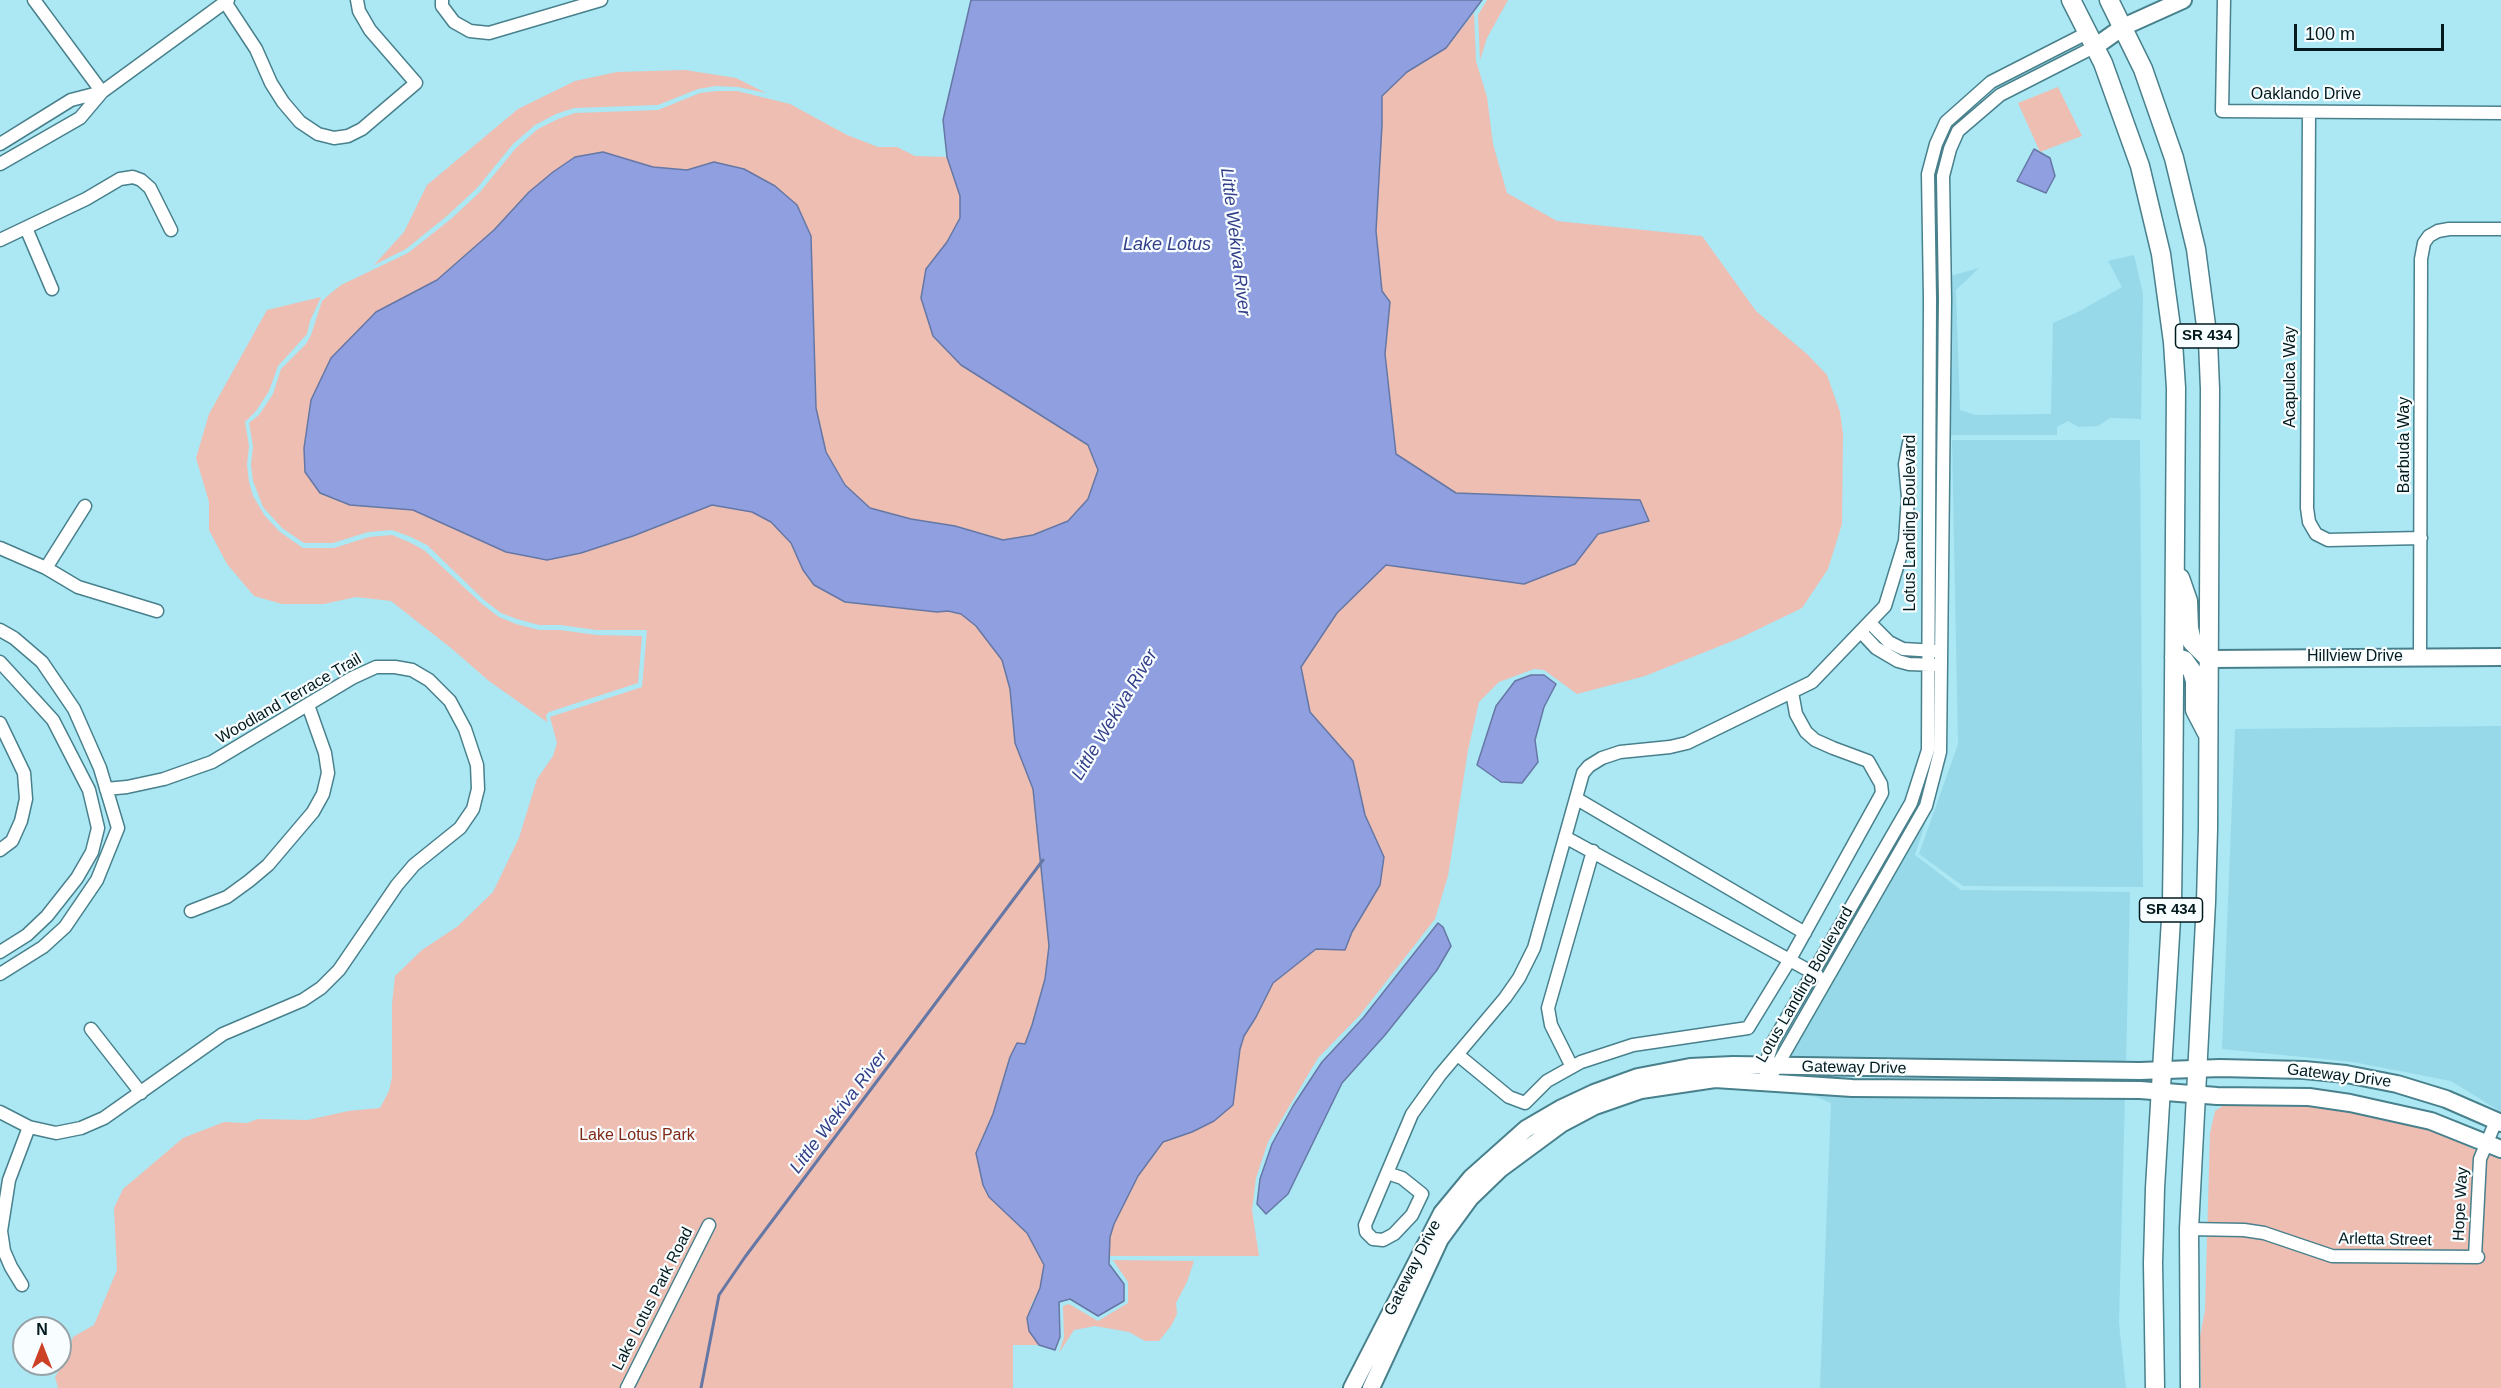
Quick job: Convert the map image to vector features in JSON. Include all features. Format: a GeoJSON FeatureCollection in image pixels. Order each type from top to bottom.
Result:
{"type":"FeatureCollection","features":[{"type":"Feature","properties":{"kind":"main road","name":"SR 434"},"geometry":{"type":"LineString","coordinates":[[2071,0],[2091,40],[2126,124],[2152,210],[2169,299],[2175,388],[2172,902],[2161,1070],[2153,1263],[2155,1388]]}},
{"type":"Feature","properties":{"kind":"main road","name":"SR 434"},"geometry":{"type":"LineString","coordinates":[[2109,0],[2143,69],[2174,158],[2186,204],[2203,296],[2211,389],[2206,902],[2188,1229],[2190,1388]]}},
{"type":"Feature","properties":{"kind":"main road"},"geometry":{"type":"LineString","coordinates":[[2175,562],[2188,601],[2192,642],[2199,652],[2209,658]]}},
{"type":"Feature","properties":{"kind":"main road"},"geometry":{"type":"LineString","coordinates":[[2174,657],[2184,660],[2192,671],[2195,681],[2195,710],[2209,738]]}},
{"type":"Feature","properties":{"kind":"street"},"geometry":{"type":"LineString","coordinates":[[34,0],[102,92]]}},
{"type":"Feature","properties":{"kind":"street"},"geometry":{"type":"LineString","coordinates":[[0,164],[80,118],[102,92],[227,1],[256,49],[270,83],[300,122],[318,134],[334,138],[348,136],[362,129],[416,83],[370,30],[359,11],[357,0]]}},
{"type":"Feature","properties":{"kind":"street"},"geometry":{"type":"LineString","coordinates":[[442,0],[442,6],[454,22],[470,31],[489,33],[593,1]]}},
{"type":"Feature","properties":{"kind":"street"},"geometry":{"type":"LineString","coordinates":[[2091,40],[2183,0]]}},
{"type":"Feature","properties":{"kind":"street","name":"Oaklando Drive"},"geometry":{"type":"LineString","coordinates":[[2224,0],[2222,111],[2501,113]]}},
{"type":"Feature","properties":{"kind":"street","name":"Lotus Landing Boulevard"},"geometry":{"type":"LineString","coordinates":[[1770,1071],[1773,1042],[1911,803],[1928,750],[1930,299],[1928,174],[1936,144],[1946,122],[1991,82],[2091,40]]}},
{"type":"Feature","properties":{"kind":"street","name":"Lotus Landing Boulevard"},"geometry":{"type":"LineString","coordinates":[[1770,1071],[1789,1044],[1926,806],[1940,752],[1943,665],[1945,299],[1943,176],[1950,149],[1958,131],[2000,95],[2091,40]]}},
{"type":"Feature","properties":{"kind":"street"},"geometry":{"type":"LineString","coordinates":[[0,144],[71,100],[102,92]]}},
{"type":"Feature","properties":{"kind":"street","name":"Acapulca Way"},"geometry":{"type":"LineString","coordinates":[[2308,112],[2307,508],[2309,522],[2316,534],[2328,540],[2421,538]]}},
{"type":"Feature","properties":{"kind":"street"},"geometry":{"type":"LineString","coordinates":[[0,240],[120,179],[133,177],[141,180],[150,188],[171,230]]}},
{"type":"Feature","properties":{"kind":"street"},"geometry":{"type":"LineString","coordinates":[[26,228],[52,289]]}},
{"type":"Feature","properties":{"kind":"street","name":"Barbuda Way"},"geometry":{"type":"LineString","coordinates":[[2420,657],[2421,258],[2424,243],[2429,236],[2449,229],[2501,229]]}},
{"type":"Feature","properties":{"kind":"street"},"geometry":{"type":"LineString","coordinates":[[1387,1173],[1402,1178],[1422,1194],[1412,1215],[1394,1234],[1383,1240],[1373,1239],[1366,1232],[1365,1225],[1387,1173],[1413,1114],[1440,1075],[1505,998],[1519,978],[1534,948],[1583,773],[1589,766],[1602,758],[1620,752],[1687,743],[1812,682],[1885,606],[1905,541],[1908,497],[1905,464],[1909,443]]}},
{"type":"Feature","properties":{"kind":"street"},"geometry":{"type":"LineString","coordinates":[[46,568],[85,506]]}},
{"type":"Feature","properties":{"kind":"street"},"geometry":{"type":"LineString","coordinates":[[0,549],[46,568],[78,587],[157,611]]}},
{"type":"Feature","properties":{"kind":"street"},"geometry":{"type":"LineString","coordinates":[[1865,627],[1903,649],[1943,651]]}},
{"type":"Feature","properties":{"kind":"street"},"geometry":{"type":"LineString","coordinates":[[1865,627],[1876,648],[1898,661],[1909,664],[1943,665]]}},
{"type":"Feature","properties":{"kind":"street"},"geometry":{"type":"LineString","coordinates":[[0,630],[14,638],[42,662],[74,709],[100,768],[118,828],[97,880],[64,927],[43,947],[0,974]]}},
{"type":"Feature","properties":{"kind":"street"},"geometry":{"type":"LineString","coordinates":[[1898,661],[1903,649]]}},
{"type":"Feature","properties":{"kind":"street","name":"Hillview Drive"},"geometry":{"type":"LineString","coordinates":[[2209,658],[2501,657]]}},
{"type":"Feature","properties":{"kind":"street"},"geometry":{"type":"LineString","coordinates":[[0,662],[53,720],[89,790],[98,828],[92,852],[77,878],[27,935],[0,952]]}},
{"type":"Feature","properties":{"kind":"street","name":"Woodland Terrace Trail"},"geometry":{"type":"LineString","coordinates":[[0,1112],[29,1127],[56,1133],[81,1128],[104,1118],[222,1034],[303,1000],[321,988],[339,970],[397,885],[414,865],[460,828],[473,809],[478,789],[477,765],[465,729],[450,701],[429,680],[412,670],[376,667],[352,678],[212,762],[164,779],[106,789]]}},
{"type":"Feature","properties":{"kind":"street"},"geometry":{"type":"LineString","coordinates":[[1458,1055],[1509,1097],[1525,1103],[1547,1081],[1572,1067],[1633,1045],[1748,1028],[1805,933],[1882,793],[1881,784],[1868,761],[1815,740],[1806,732],[1796,714],[1792,692]]}},
{"type":"Feature","properties":{"kind":"street"},"geometry":{"type":"LineString","coordinates":[[191,911],[227,897],[249,881],[268,865],[313,812],[323,794],[328,773],[325,753],[308,705]]}},
{"type":"Feature","properties":{"kind":"street"},"geometry":{"type":"LineString","coordinates":[[0,723],[24,773],[26,799],[21,821],[12,841],[0,850]]}},
{"type":"Feature","properties":{"kind":"street"},"geometry":{"type":"LineString","coordinates":[[1576,799],[1805,933]]}},
{"type":"Feature","properties":{"kind":"street"},"geometry":{"type":"LineString","coordinates":[[1565,837],[1593,850],[1789,961],[1827,979]]}},
{"type":"Feature","properties":{"kind":"street"},"geometry":{"type":"LineString","coordinates":[[1572,1067],[1551,1025],[1548,1008],[1593,850]]}},
{"type":"Feature","properties":{"kind":"street"},"geometry":{"type":"LineString","coordinates":[[91,1029],[141,1093]]}},
{"type":"Feature","properties":{"kind":"street","name":"Gateway Drive"},"geometry":{"type":"LineString","coordinates":[[1353,1388],[1442,1213],[1471,1178],[1526,1130],[1562,1108],[1594,1093],[1638,1077],[1690,1067],[1770,1071],[2288,1069],[2354,1075],[2397,1084],[2446,1099],[2499,1122]]}},
{"type":"Feature","properties":{"kind":"street"},"geometry":{"type":"LineString","coordinates":[[1949,1069],[1949,1089]]}},
{"type":"Feature","properties":{"kind":"street","name":"Gateway Drive"},"geometry":{"type":"LineString","coordinates":[[1371,1388],[1440,1239],[1470,1198],[1500,1169],[1561,1124],[1595,1106],[1641,1090],[1770,1071],[1801,1086],[2308,1097],[2350,1102],[2431,1121],[2494,1145]]}},
{"type":"Feature","properties":{"kind":"street","name":"Hope Way"},"geometry":{"type":"LineString","coordinates":[[2476,1257],[2477,1177],[2481,1152],[2494,1145],[2499,1122]]}},
{"type":"Feature","properties":{"kind":"street"},"geometry":{"type":"LineString","coordinates":[[22,1285],[4,1251],[1,1231],[9,1180],[29,1127]]}},
{"type":"Feature","properties":{"kind":"street","name":"Lake Lotus Park Road"},"geometry":{"type":"LineString","coordinates":[[627,1388],[709,1225]]}},
{"type":"Feature","properties":{"kind":"street","name":"Arletta Street"},"geometry":{"type":"LineString","coordinates":[[2188,1229],[2244,1230],[2264,1233],[2332,1256],[2476,1257]]}},
{"type":"Feature","properties":{"kind":"shaded area"},"geometry":{"type":"Polygon","coordinates":[[[2134,255],[2143,294],[2141,419],[2110,418],[2098,426],[2079,427],[2068,421],[2057,427],[2057,435],[1953,435],[1948,439],[1950,276],[1979,268],[1956,290],[1960,410],[1975,415],[2051,414],[2053,323],[2078,312],[2122,287],[2108,261],[2134,255]]]}},
{"type":"Feature","properties":{"kind":"shaded area"},"geometry":{"type":"Polygon","coordinates":[[[1940,279],[1938,645],[1933,645],[1935,280],[1940,279]]]}},
{"type":"Feature","properties":{"kind":"shaded area"},"geometry":{"type":"Polygon","coordinates":[[[1952,440],[2140,440],[2143,887],[1963,886],[1919,854],[1958,744],[1952,440]]]}},
{"type":"Feature","properties":{"kind":"shaded area"},"geometry":{"type":"Polygon","coordinates":[[[2501,726],[2501,1112],[2451,1081],[2353,1062],[2222,1049],[2235,729],[2501,726]]]}},
{"type":"Feature","properties":{"kind":"shaded area"},"geometry":{"type":"Polygon","coordinates":[[[1929,811],[1915,855],[1961,890],[2130,892],[2126,1065],[1787,1060],[1929,811]]]}},
{"type":"Feature","properties":{"kind":"shaded area"},"geometry":{"type":"Polygon","coordinates":[[[1759,1090],[2125,1096],[2119,1323],[2126,1388],[1820,1388],[1831,1103],[1817,1097],[1759,1090]]]}},
{"type":"Feature","properties":{"kind":"green space"},"geometry":{"type":"Polygon","coordinates":[[[1487,0],[1508,0],[1487,38],[1480,60],[1478,15],[1487,0]]]}},
{"type":"Feature","properties":{"kind":"green space","name":"Lake Lotus Park"},"geometry":{"type":"Polygon","coordinates":[[[1474,13],[1476,61],[1487,97],[1493,144],[1507,193],[1557,221],[1702,236],[1756,311],[1807,354],[1827,375],[1840,412],[1843,434],[1842,524],[1828,569],[1802,608],[1740,638],[1645,676],[1577,694],[1544,670],[1534,669],[1499,682],[1479,702],[1468,750],[1448,876],[1435,919],[1360,1015],[1318,1058],[1268,1142],[1256,1178],[1252,1210],[1259,1256],[1040,1256],[1044,1265],[1040,1288],[1031,1305],[1029,1331],[1039,1345],[1013,1345],[1013,1388],[58,1388],[56,1376],[72,1376],[73,1337],[94,1325],[117,1270],[114,1208],[123,1189],[183,1138],[224,1122],[247,1123],[258,1119],[308,1120],[348,1111],[380,1108],[389,1091],[392,1077],[392,1004],[395,976],[422,950],[458,926],[493,892],[519,838],[537,779],[553,756],[557,743],[550,717],[642,687],[647,630],[597,630],[560,625],[539,625],[517,619],[501,613],[484,600],[427,545],[411,537],[392,530],[368,532],[333,543],[304,543],[282,528],[263,507],[253,481],[251,465],[253,446],[249,423],[259,415],[273,394],[281,369],[306,344],[322,301],[341,285],[408,253],[451,219],[480,192],[516,148],[538,129],[575,113],[658,110],[700,93],[737,91],[790,104],[847,135],[878,147],[897,147],[915,156],[947,157],[960,196],[960,218],[947,242],[926,270],[1051,419],[1088,445],[1098,470],[1088,499],[1068,521],[1033,535],[1003,540],[955,526],[911,519],[870,508],[845,485],[826,452],[816,408],[714,162],[687,170],[653,167],[603,152],[575,157],[553,172],[529,192],[494,230],[437,280],[376,312],[350,505],[413,510],[457,529],[581,553],[633,536],[712,505],[752,512],[771,521],[791,543],[803,570],[845,602],[958,613],[1302,499],[1640,501],[1456,493],[1396,454],[1385,354],[1390,303],[1382,292],[1376,231],[1382,96],[1407,72],[1446,48],[1474,13]],[[993,1114],[976,1153],[983,1185],[989,1197],[993,1114]]]}},
{"type":"Feature","properties":{"kind":"green space"},"geometry":{"type":"Polygon","coordinates":[[[685,70],[736,78],[766,93],[738,87],[716,86],[698,89],[658,105],[574,108],[556,114],[535,125],[513,144],[477,188],[448,215],[406,249],[374,265],[404,232],[427,185],[518,109],[575,81],[617,72],[685,70]]]}},
{"type":"Feature","properties":{"kind":"green space"},"geometry":{"type":"Polygon","coordinates":[[[2058,87],[2082,136],[2040,152],[2018,103],[2058,87]]]}},
{"type":"Feature","properties":{"kind":"green space"},"geometry":{"type":"Polygon","coordinates":[[[321,297],[307,334],[278,366],[269,391],[256,411],[245,422],[249,446],[247,465],[249,482],[253,496],[265,516],[280,532],[303,548],[334,548],[369,537],[392,535],[409,542],[424,550],[482,604],[499,617],[516,624],[539,630],[642,636],[638,683],[549,712],[546,715],[547,722],[489,681],[391,601],[356,597],[324,604],[282,604],[254,596],[227,564],[209,530],[209,502],[196,458],[209,414],[267,310],[321,297]]]}},
{"type":"Feature","properties":{"kind":"green space"},"geometry":{"type":"Polygon","coordinates":[[[2227,1103],[2305,1104],[2377,1115],[2463,1139],[2468,1147],[2501,1158],[2501,1388],[2201,1388],[2200,1337],[2205,1310],[2210,1133],[2215,1111],[2227,1103]]]}},
{"type":"Feature","properties":{"kind":"green space"},"geometry":{"type":"Polygon","coordinates":[[[1113,1260],[1194,1261],[1187,1282],[1176,1303],[1177,1314],[1171,1326],[1159,1341],[1145,1341],[1129,1332],[1095,1326],[1074,1330],[1059,1353],[1064,1337],[1063,1306],[1069,1304],[1098,1321],[1128,1303],[1128,1282],[1113,1260]]]}},
{"type":"Feature","properties":{"kind":"water","name":"Lake Lotus"},"geometry":{"type":"Polygon","coordinates":[[[971,0],[1482,0],[1446,48],[1407,72],[1382,96],[1376,231],[1382,291],[1390,302],[1385,354],[1396,454],[1456,493],[1640,500],[1649,521],[1598,534],[1575,564],[1524,584],[1386,565],[1337,613],[1301,667],[1310,712],[1353,761],[1365,815],[1384,857],[1380,885],[1352,932],[1345,950],[1316,949],[1273,983],[1244,1036],[1240,1049],[1233,1105],[1214,1121],[1163,1142],[1138,1176],[1110,1237],[1109,1264],[1124,1284],[1124,1301],[1098,1316],[1070,1299],[1059,1302],[1060,1337],[1055,1350],[1039,1345],[1029,1331],[1027,1318],[1040,1288],[1044,1265],[1027,1233],[989,1197],[983,1185],[976,1153],[993,1114],[1010,1057],[1017,1043],[1025,1044],[1032,1025],[1045,979],[1049,946],[1033,789],[1015,743],[1010,689],[1002,660],[976,626],[961,614],[948,611],[937,612],[845,602],[814,585],[803,570],[791,543],[771,522],[752,512],[712,505],[633,536],[581,553],[547,560],[506,552],[413,510],[350,505],[320,493],[305,472],[304,448],[311,400],[331,358],[376,312],[437,280],[494,230],[529,192],[553,172],[575,157],[603,152],[653,167],[687,170],[714,162],[744,169],[775,186],[797,205],[811,236],[816,408],[826,452],[845,485],[870,508],[911,519],[955,526],[1003,540],[1033,535],[1068,521],[1088,499],[1098,470],[1088,445],[961,365],[933,336],[921,298],[926,269],[947,242],[960,218],[960,196],[947,157],[943,120],[971,0]]]}},
{"type":"Feature","properties":{"kind":"water"},"geometry":{"type":"Polygon","coordinates":[[[2034,149],[2050,158],[2055,176],[2046,193],[2017,181],[2034,149]]]}},
{"type":"Feature","properties":{"kind":"water"},"geometry":{"type":"Polygon","coordinates":[[[1531,675],[1544,675],[1556,684],[1544,707],[1535,740],[1538,762],[1522,783],[1501,782],[1477,765],[1496,706],[1515,681],[1531,675]]]}},
{"type":"Feature","properties":{"kind":"water"},"geometry":{"type":"Polygon","coordinates":[[[1438,923],[1443,927],[1451,946],[1437,970],[1385,1035],[1342,1083],[1288,1194],[1266,1214],[1257,1204],[1260,1179],[1272,1144],[1293,1106],[1322,1062],[1363,1018],[1438,923]]]}},
{"type":"Feature","properties":{"kind":"waterway","name":"Little Wekiva River"},"geometry":{"type":"LineString","coordinates":[[701,1388],[719,1295],[745,1257],[1043,860]]}}]}
